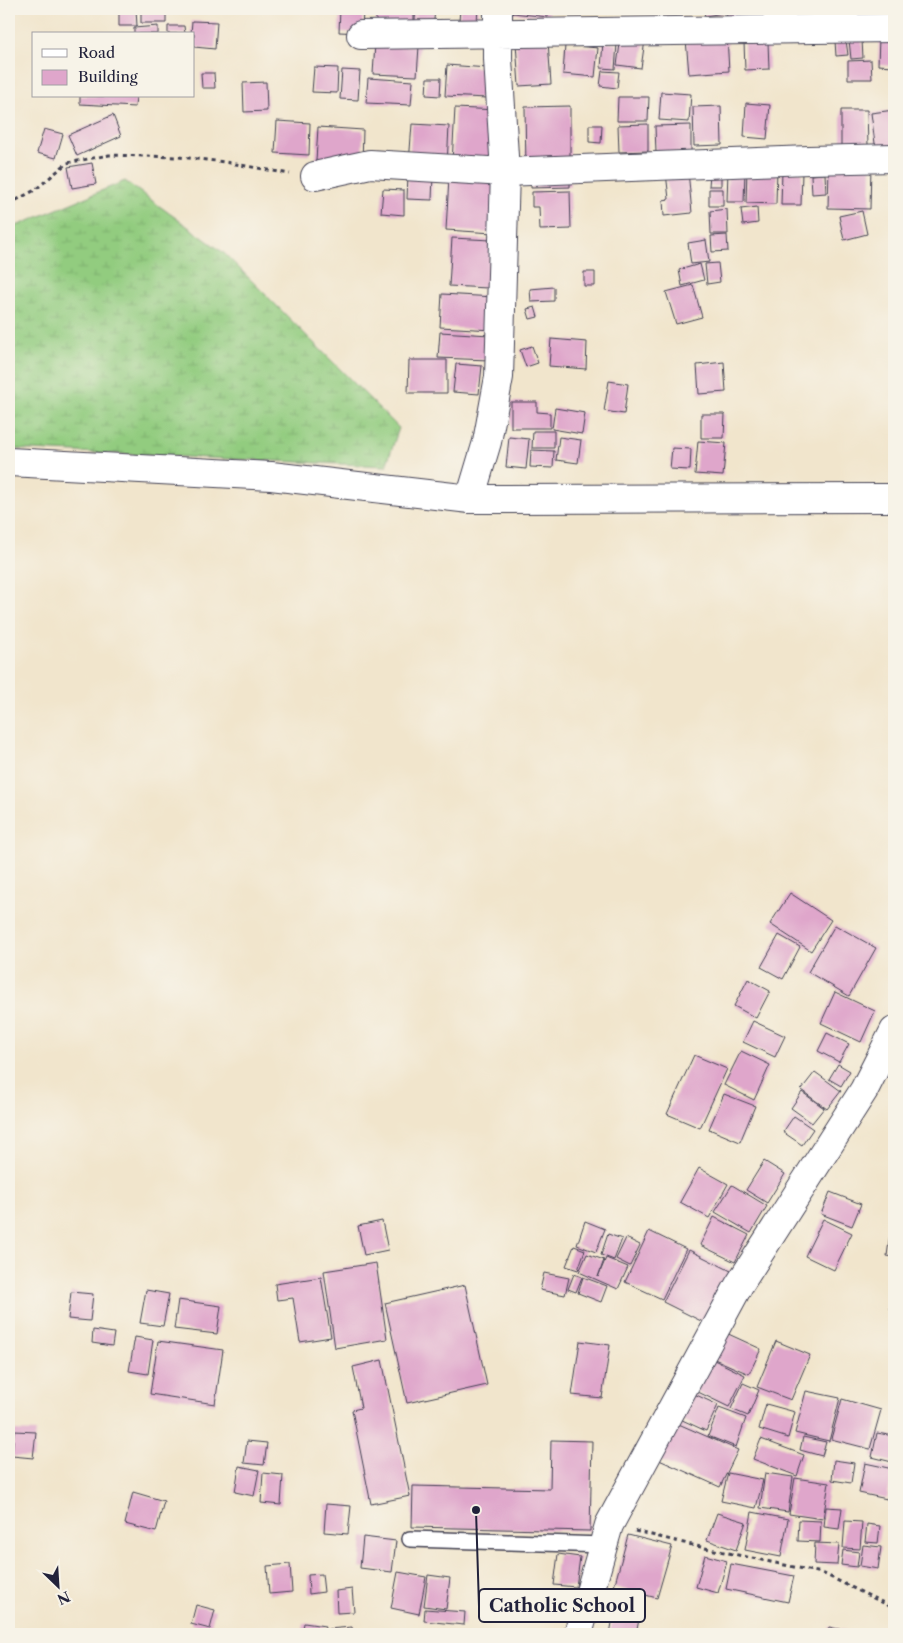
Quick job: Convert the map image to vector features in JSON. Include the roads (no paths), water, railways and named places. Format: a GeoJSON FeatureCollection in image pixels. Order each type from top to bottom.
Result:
{"type":"FeatureCollection","features":[{"type":"Feature","properties":{"kind":"street"},"geometry":{"type":"LineString","coordinates":[[361,35],[498,21],[894,28]]}},
{"type":"Feature","properties":{"kind":"street"},"geometry":{"type":"LineString","coordinates":[[470,498],[487,442],[499,377],[505,172],[498,59],[498,21]]}},
{"type":"Feature","properties":{"kind":"street"},"geometry":{"type":"LineString","coordinates":[[316,176],[370,164],[505,172],[894,158]]}},
{"type":"Feature","properties":{"kind":"street"},"geometry":{"type":"LineString","coordinates":[[9,462],[271,476],[470,498],[894,498]]}},
{"type":"Feature","properties":{"kind":"street"},"geometry":{"type":"LineString","coordinates":[[578,1634],[606,1535],[739,1285],[864,1090],[894,1031]]}},
{"type":"Feature","properties":{"kind":"lane"},"geometry":{"type":"LineString","coordinates":[[410,1539],[606,1535]]}},
{"type":"Feature","properties":{"kind":"place","name":"Catholic School"},"geometry":{"type":"Point","coordinates":[476,1510]}}]}
